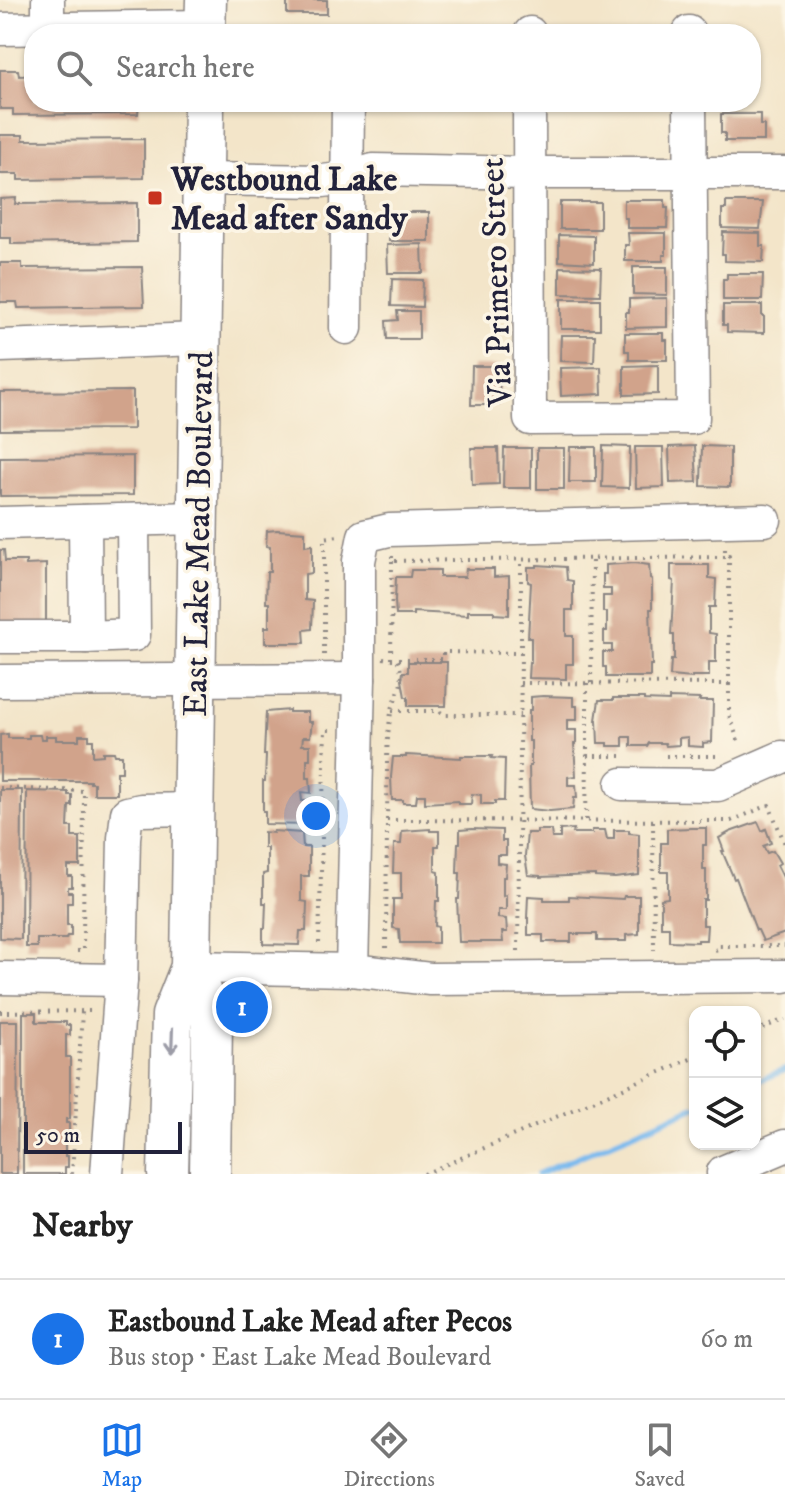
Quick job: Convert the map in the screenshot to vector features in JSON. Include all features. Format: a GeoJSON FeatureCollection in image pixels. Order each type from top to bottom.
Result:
{"type":"FeatureCollection","features":[{"type":"Feature","properties":{"kind":"main road","name":"East Lake Mead Boulevard"},"geometry":{"type":"LineString","coordinates":[[168,1174],[172,1015],[191,967],[204,112]]}},
{"type":"Feature","properties":{"kind":"main road","name":"East Lake Mead Boulevard"},"geometry":{"type":"LineString","coordinates":[[191,967],[212,1022],[210,1174]]}},
{"type":"Feature","properties":{"kind":"street"},"geometry":{"type":"LineString","coordinates":[[0,29],[48,14],[206,20]]}},
{"type":"Feature","properties":{"kind":"street"},"geometry":{"type":"LineString","coordinates":[[346,328],[348,112]]}},
{"type":"Feature","properties":{"kind":"street","name":"Via Primero Street"},"geometry":{"type":"LineString","coordinates":[[529,112],[530,419],[693,418],[690,112]]}},
{"type":"Feature","properties":{"kind":"street"},"geometry":{"type":"LineString","coordinates":[[203,179],[323,181],[373,170],[785,173]]}},
{"type":"Feature","properties":{"kind":"street"},"geometry":{"type":"LineString","coordinates":[[0,346],[200,339]]}},
{"type":"Feature","properties":{"kind":"street"},"geometry":{"type":"LineString","coordinates":[[0,523],[198,518]]}},
{"type":"Feature","properties":{"kind":"street"},"geometry":{"type":"LineString","coordinates":[[0,637],[134,635],[133,520]]}},
{"type":"Feature","properties":{"kind":"street"},"geometry":{"type":"LineString","coordinates":[[352,970],[359,561],[364,536],[391,530],[765,520]]}},
{"type":"Feature","properties":{"kind":"street"},"geometry":{"type":"LineString","coordinates":[[85,521],[86,637]]}},
{"type":"Feature","properties":{"kind":"street"},"geometry":{"type":"LineString","coordinates":[[0,681],[359,679]]}},
{"type":"Feature","properties":{"kind":"street"},"geometry":{"type":"LineString","coordinates":[[627,770],[718,785],[782,757]]}},
{"type":"Feature","properties":{"kind":"street"},"geometry":{"type":"LineString","coordinates":[[107,1174],[120,996],[127,813],[193,809]]}},
{"type":"Feature","properties":{"kind":"street"},"geometry":{"type":"LineString","coordinates":[[191,967],[352,970],[430,979],[785,976]]}},
{"type":"Feature","properties":{"kind":"street"},"geometry":{"type":"LineString","coordinates":[[0,978],[120,996]]}},
{"type":"Feature","properties":{"kind":"street"},"geometry":{"type":"LineString","coordinates":[[723,1174],[785,1146]]}},
{"type":"Feature","properties":{"kind":"path"},"geometry":{"type":"LineString","coordinates":[[725,557],[726,521]]}},
{"type":"Feature","properties":{"kind":"path"},"geometry":{"type":"LineString","coordinates":[[391,530],[392,561],[729,556],[729,715],[741,746],[731,751]]}},
{"type":"Feature","properties":{"kind":"path"},"geometry":{"type":"LineString","coordinates":[[586,820],[592,558]]}},
{"type":"Feature","properties":{"kind":"path"},"geometry":{"type":"LineString","coordinates":[[518,951],[521,559]]}},
{"type":"Feature","properties":{"kind":"path"},"geometry":{"type":"LineString","coordinates":[[386,952],[389,724],[402,682],[394,659],[443,659],[443,652],[521,653]]}},
{"type":"Feature","properties":{"kind":"path"},"geometry":{"type":"LineString","coordinates":[[520,683],[729,684]]}},
{"type":"Feature","properties":{"kind":"path"},"geometry":{"type":"LineString","coordinates":[[392,711],[520,715]]}},
{"type":"Feature","properties":{"kind":"path"},"geometry":{"type":"LineString","coordinates":[[318,969],[325,730],[357,731]]}},
{"type":"Feature","properties":{"kind":"path"},"geometry":{"type":"LineString","coordinates":[[587,756],[627,770]]}},
{"type":"Feature","properties":{"kind":"path"},"geometry":{"type":"LineString","coordinates":[[661,756],[720,756]]}},
{"type":"Feature","properties":{"kind":"path"},"geometry":{"type":"LineString","coordinates":[[0,788],[84,791],[83,951],[69,951]]}},
{"type":"Feature","properties":{"kind":"path"},"geometry":{"type":"LineString","coordinates":[[387,820],[731,821],[769,805],[785,844]]}},
{"type":"Feature","properties":{"kind":"path"},"geometry":{"type":"LineString","coordinates":[[653,821],[654,950]]}},
{"type":"Feature","properties":{"kind":"path"},"geometry":{"type":"LineString","coordinates":[[0,1012],[82,1012],[120,996]]}},
{"type":"Feature","properties":{"kind":"path"},"geometry":{"type":"LineString","coordinates":[[72,1174],[82,1012]]}},
{"type":"Feature","properties":{"kind":"path"},"geometry":{"type":"LineString","coordinates":[[761,1029],[785,1019]]}},
{"type":"Feature","properties":{"kind":"path"},"geometry":{"type":"LineString","coordinates":[[424,1174],[689,1060]]}},
{"type":"Feature","properties":{"kind":"building"},"geometry":{"type":"Polygon","coordinates":[[[287,0],[327,0],[327,14],[287,14],[287,0]]]}},
{"type":"Feature","properties":{"kind":"building"},"geometry":{"type":"Polygon","coordinates":[[[0,70],[18,70],[19,76],[24,76],[24,112],[138,112],[13,115],[13,109],[0,109],[0,70]]]}},
{"type":"Feature","properties":{"kind":"building"},"geometry":{"type":"Polygon","coordinates":[[[721,114],[760,114],[764,141],[725,141],[725,133],[721,133],[721,114]]]}},
{"type":"Feature","properties":{"kind":"building"},"geometry":{"type":"Polygon","coordinates":[[[0,135],[23,135],[23,140],[144,139],[144,178],[18,180],[18,174],[0,174],[0,135]]]}},
{"type":"Feature","properties":{"kind":"building"},"geometry":{"type":"Polygon","coordinates":[[[16,198],[15,204],[137,203],[137,242],[11,244],[11,238],[0,238],[0,199],[16,198]]]}},
{"type":"Feature","properties":{"kind":"building"},"geometry":{"type":"Polygon","coordinates":[[[624,200],[665,200],[665,208],[668,208],[667,228],[627,228],[624,200]]]}},
{"type":"Feature","properties":{"kind":"building"},"geometry":{"type":"Polygon","coordinates":[[[560,202],[600,202],[600,229],[560,229],[560,202]]]}},
{"type":"Feature","properties":{"kind":"building"},"geometry":{"type":"Polygon","coordinates":[[[726,202],[763,202],[760,229],[722,228],[722,209],[726,209],[726,202]]]}},
{"type":"Feature","properties":{"kind":"building"},"geometry":{"type":"Polygon","coordinates":[[[390,212],[429,212],[429,241],[389,241],[390,212]]]}},
{"type":"Feature","properties":{"kind":"building"},"geometry":{"type":"Polygon","coordinates":[[[723,232],[760,233],[760,246],[764,246],[763,262],[725,261],[725,254],[722,254],[723,232]]]}},
{"type":"Feature","properties":{"kind":"building"},"geometry":{"type":"Polygon","coordinates":[[[628,233],[666,233],[663,261],[625,261],[628,233]]]}},
{"type":"Feature","properties":{"kind":"building"},"geometry":{"type":"Polygon","coordinates":[[[559,235],[594,236],[594,263],[559,261],[559,235]]]}},
{"type":"Feature","properties":{"kind":"building"},"geometry":{"type":"Polygon","coordinates":[[[422,244],[423,273],[388,273],[387,245],[422,244]]]}},
{"type":"Feature","properties":{"kind":"building"},"geometry":{"type":"Polygon","coordinates":[[[0,263],[22,263],[22,268],[142,267],[144,306],[18,308],[17,302],[0,302],[0,263]]]}},
{"type":"Feature","properties":{"kind":"building"},"geometry":{"type":"Polygon","coordinates":[[[560,267],[601,268],[600,295],[560,294],[560,267]]]}},
{"type":"Feature","properties":{"kind":"building"},"geometry":{"type":"Polygon","coordinates":[[[633,267],[667,267],[667,295],[633,294],[633,267]]]}},
{"type":"Feature","properties":{"kind":"building"},"geometry":{"type":"Polygon","coordinates":[[[727,274],[763,274],[762,300],[723,300],[723,279],[727,279],[727,274]]]}},
{"type":"Feature","properties":{"kind":"building"},"geometry":{"type":"Polygon","coordinates":[[[392,279],[423,280],[422,307],[391,306],[392,279]]]}},
{"type":"Feature","properties":{"kind":"building"},"geometry":{"type":"Polygon","coordinates":[[[667,298],[667,327],[626,328],[629,299],[667,298]]]}},
{"type":"Feature","properties":{"kind":"building"},"geometry":{"type":"Polygon","coordinates":[[[561,299],[600,299],[600,329],[561,329],[561,299]]]}},
{"type":"Feature","properties":{"kind":"building"},"geometry":{"type":"Polygon","coordinates":[[[723,305],[762,305],[764,333],[727,332],[727,325],[723,325],[723,305]]]}},
{"type":"Feature","properties":{"kind":"building"},"geometry":{"type":"Polygon","coordinates":[[[397,311],[419,311],[419,339],[387,339],[386,321],[398,320],[397,311]]]}},
{"type":"Feature","properties":{"kind":"building"},"geometry":{"type":"Polygon","coordinates":[[[625,333],[663,333],[663,340],[667,340],[667,360],[629,360],[629,351],[625,351],[625,333]]]}},
{"type":"Feature","properties":{"kind":"building"},"geometry":{"type":"Polygon","coordinates":[[[561,335],[595,335],[594,362],[560,361],[561,335]]]}},
{"type":"Feature","properties":{"kind":"building"},"geometry":{"type":"Polygon","coordinates":[[[658,365],[658,394],[624,395],[624,366],[658,365]]]}},
{"type":"Feature","properties":{"kind":"building"},"geometry":{"type":"Polygon","coordinates":[[[472,366],[500,366],[499,405],[471,405],[472,366]]]}},
{"type":"Feature","properties":{"kind":"building"},"geometry":{"type":"Polygon","coordinates":[[[601,367],[602,394],[561,396],[560,368],[601,367]]]}},
{"type":"Feature","properties":{"kind":"building"},"geometry":{"type":"Polygon","coordinates":[[[133,391],[133,429],[0,430],[0,392],[133,391]]]}},
{"type":"Feature","properties":{"kind":"building"},"geometry":{"type":"Polygon","coordinates":[[[603,446],[630,447],[629,488],[602,487],[603,446]]]}},
{"type":"Feature","properties":{"kind":"building"},"geometry":{"type":"Polygon","coordinates":[[[695,446],[697,482],[670,483],[669,447],[695,446]]]}},
{"type":"Feature","properties":{"kind":"building"},"geometry":{"type":"Polygon","coordinates":[[[702,446],[730,447],[730,487],[701,486],[702,446]]]}},
{"type":"Feature","properties":{"kind":"building"},"geometry":{"type":"Polygon","coordinates":[[[570,447],[596,447],[596,482],[569,482],[570,447]]]}},
{"type":"Feature","properties":{"kind":"building"},"geometry":{"type":"Polygon","coordinates":[[[635,447],[663,447],[664,487],[636,488],[635,447]]]}},
{"type":"Feature","properties":{"kind":"building"},"geometry":{"type":"Polygon","coordinates":[[[471,448],[498,448],[499,484],[472,485],[471,448]]]}},
{"type":"Feature","properties":{"kind":"building"},"geometry":{"type":"Polygon","coordinates":[[[504,448],[531,448],[531,488],[503,488],[504,448]]]}},
{"type":"Feature","properties":{"kind":"building"},"geometry":{"type":"Polygon","coordinates":[[[537,448],[564,448],[564,489],[537,489],[537,448]]]}},
{"type":"Feature","properties":{"kind":"building"},"geometry":{"type":"Polygon","coordinates":[[[133,456],[133,495],[0,496],[0,457],[133,456]]]}},
{"type":"Feature","properties":{"kind":"building"},"geometry":{"type":"Polygon","coordinates":[[[267,531],[305,532],[305,546],[312,545],[312,573],[305,574],[305,600],[313,601],[312,629],[304,630],[305,643],[265,643],[265,627],[269,627],[267,572],[270,572],[267,531]]]}},
{"type":"Feature","properties":{"kind":"building"},"geometry":{"type":"Polygon","coordinates":[[[0,550],[4,550],[5,561],[26,561],[26,565],[46,564],[46,633],[0,634],[0,550]]]}},
{"type":"Feature","properties":{"kind":"building"},"geometry":{"type":"Polygon","coordinates":[[[606,565],[649,565],[652,579],[650,677],[606,677],[603,652],[612,652],[612,645],[604,645],[607,612],[603,612],[603,596],[611,596],[611,589],[603,589],[603,574],[606,574],[606,565]]]}},
{"type":"Feature","properties":{"kind":"building"},"geometry":{"type":"Polygon","coordinates":[[[671,565],[709,565],[709,578],[716,579],[715,607],[709,607],[709,633],[716,634],[716,662],[709,662],[709,676],[670,676],[671,660],[674,660],[674,635],[671,635],[674,581],[671,580],[671,565]]]}},
{"type":"Feature","properties":{"kind":"building"},"geometry":{"type":"Polygon","coordinates":[[[528,567],[566,567],[567,580],[573,581],[573,610],[566,610],[566,636],[573,636],[573,664],[566,664],[566,679],[528,678],[531,663],[531,638],[528,638],[531,583],[528,582],[528,567]]]}},
{"type":"Feature","properties":{"kind":"building"},"geometry":{"type":"Polygon","coordinates":[[[466,569],[494,569],[494,577],[509,576],[509,615],[494,614],[494,611],[468,611],[468,615],[413,612],[413,615],[396,615],[396,577],[410,577],[411,570],[440,570],[440,577],[465,577],[466,569]]]}},
{"type":"Feature","properties":{"kind":"building"},"geometry":{"type":"Polygon","coordinates":[[[408,662],[447,662],[446,706],[408,706],[402,680],[403,672],[408,672],[408,662]]]}},
{"type":"Feature","properties":{"kind":"building"},"geometry":{"type":"Polygon","coordinates":[[[531,697],[573,697],[573,706],[577,706],[577,720],[567,720],[567,730],[576,730],[576,776],[568,777],[568,785],[576,785],[577,798],[574,798],[573,809],[530,809],[529,710],[531,697]]]}},
{"type":"Feature","properties":{"kind":"building"},"geometry":{"type":"Polygon","coordinates":[[[599,700],[713,701],[712,742],[703,743],[703,747],[688,746],[688,737],[679,738],[679,745],[649,743],[647,746],[631,746],[631,737],[623,737],[623,746],[598,743],[596,720],[599,700]]]}},
{"type":"Feature","properties":{"kind":"building"},"geometry":{"type":"Polygon","coordinates":[[[266,712],[308,712],[308,722],[312,722],[310,737],[303,737],[302,745],[310,745],[307,778],[310,778],[311,793],[301,792],[302,801],[311,801],[310,825],[265,824],[266,712]]]}},
{"type":"Feature","properties":{"kind":"building"},"geometry":{"type":"Polygon","coordinates":[[[8,734],[8,738],[40,735],[41,739],[46,739],[46,736],[56,736],[56,740],[79,740],[79,735],[89,735],[89,740],[93,740],[93,756],[103,755],[103,752],[122,755],[122,772],[117,772],[117,794],[94,794],[94,783],[90,781],[0,781],[0,735],[8,734]]]}},
{"type":"Feature","properties":{"kind":"building"},"geometry":{"type":"Polygon","coordinates":[[[492,756],[505,759],[504,801],[481,804],[481,795],[472,794],[471,804],[458,804],[458,801],[425,803],[425,795],[417,795],[416,803],[392,800],[393,757],[492,756]]]}},
{"type":"Feature","properties":{"kind":"building"},"geometry":{"type":"Polygon","coordinates":[[[0,790],[22,790],[21,939],[0,938],[0,790]]]}},
{"type":"Feature","properties":{"kind":"building"},"geometry":{"type":"Polygon","coordinates":[[[27,791],[68,792],[72,795],[68,827],[72,827],[72,837],[80,837],[80,866],[68,866],[68,876],[72,876],[72,887],[68,887],[68,892],[72,892],[72,903],[67,903],[67,925],[71,925],[71,936],[66,939],[37,939],[37,947],[26,947],[27,791]]]}},
{"type":"Feature","properties":{"kind":"building"},"geometry":{"type":"Polygon","coordinates":[[[758,822],[762,831],[766,829],[771,843],[763,846],[767,853],[773,851],[785,881],[785,933],[763,941],[719,838],[758,822]]]}},
{"type":"Feature","properties":{"kind":"building"},"geometry":{"type":"Polygon","coordinates":[[[706,828],[706,845],[703,845],[706,900],[703,900],[703,925],[707,925],[706,940],[669,941],[669,927],[661,927],[661,899],[668,898],[668,872],[661,872],[661,843],[667,843],[667,829],[706,828]]]}},
{"type":"Feature","properties":{"kind":"building"},"geometry":{"type":"Polygon","coordinates":[[[574,829],[573,833],[605,830],[607,839],[614,839],[614,830],[639,834],[639,875],[615,878],[528,875],[525,856],[527,833],[551,830],[552,838],[560,838],[560,830],[574,829]]]}},
{"type":"Feature","properties":{"kind":"building"},"geometry":{"type":"Polygon","coordinates":[[[460,830],[502,830],[502,841],[506,841],[506,855],[497,855],[497,863],[506,864],[503,896],[506,895],[506,910],[498,910],[498,918],[506,919],[507,932],[502,932],[503,942],[459,942],[458,843],[460,830]]]}},
{"type":"Feature","properties":{"kind":"building"},"geometry":{"type":"Polygon","coordinates":[[[402,831],[439,831],[439,846],[435,846],[435,871],[439,872],[435,926],[438,927],[438,943],[400,943],[399,929],[393,928],[393,899],[401,899],[401,873],[393,873],[394,844],[401,844],[402,831]]]}},
{"type":"Feature","properties":{"kind":"building"},"geometry":{"type":"Polygon","coordinates":[[[264,832],[302,833],[303,847],[309,847],[309,876],[301,876],[301,901],[307,902],[306,931],[300,931],[299,945],[263,944],[266,903],[263,903],[263,874],[267,873],[264,832]]]}},
{"type":"Feature","properties":{"kind":"building"},"geometry":{"type":"Polygon","coordinates":[[[528,896],[544,897],[544,900],[569,900],[569,896],[623,899],[624,896],[639,896],[639,934],[626,935],[626,941],[597,941],[597,934],[571,934],[571,942],[543,942],[543,935],[528,935],[528,896]]]}},
{"type":"Feature","properties":{"kind":"building"},"geometry":{"type":"Polygon","coordinates":[[[23,1013],[36,1013],[36,1022],[66,1022],[70,1025],[70,1035],[66,1035],[66,1057],[70,1057],[70,1119],[66,1119],[69,1136],[65,1136],[68,1167],[65,1167],[65,1174],[23,1174],[23,1013]]]}},
{"type":"Feature","properties":{"kind":"building"},"geometry":{"type":"Polygon","coordinates":[[[0,1021],[18,1021],[17,1174],[0,1174],[0,1021]]]}},
{"type":"Feature","properties":{"kind":"waterway"},"geometry":{"type":"LineString","coordinates":[[761,1080],[785,1070]]}},
{"type":"Feature","properties":{"kind":"waterway"},"geometry":{"type":"LineString","coordinates":[[538,1174],[689,1110]]}},
{"type":"Feature","properties":{"kind":"place","name":"Westbound Lake Mead after Sandy"},"geometry":{"type":"Point","coordinates":[155,198]}},
{"type":"Feature","properties":{"kind":"place","name":"Eastbound Lake Mead after Pecos"},"geometry":{"type":"Point","coordinates":[242,1007]}}]}
